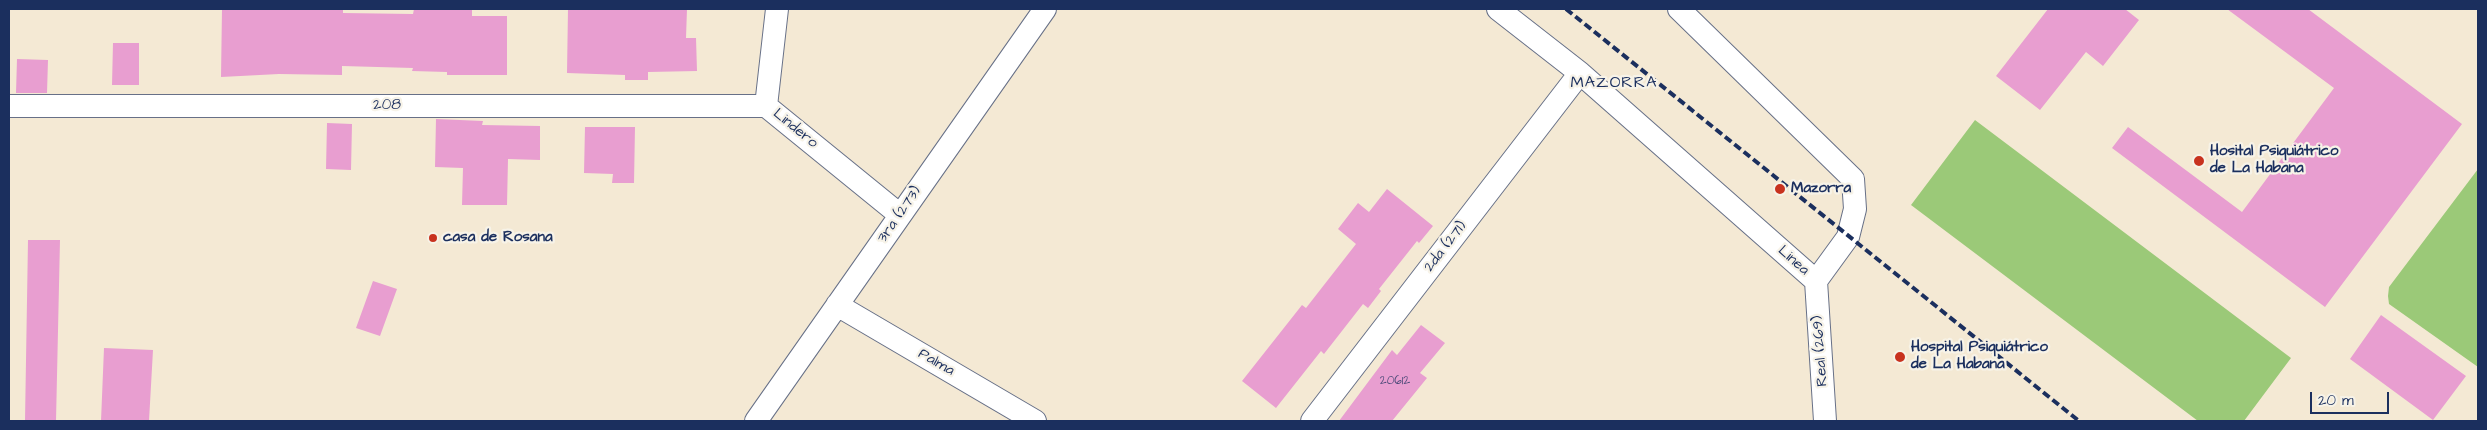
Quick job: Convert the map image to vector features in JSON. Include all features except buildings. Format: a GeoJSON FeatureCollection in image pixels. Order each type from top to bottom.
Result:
{"type":"FeatureCollection","features":[{"type":"Feature","properties":{"kind":"street","name":"Lindero"},"geometry":{"type":"LineString","coordinates":[[777,9],[766,106],[900,215]]}},
{"type":"Feature","properties":{"kind":"street","name":"3ra (273)"},"geometry":{"type":"LineString","coordinates":[[756,421],[1045,9]]}},
{"type":"Feature","properties":{"kind":"street","name":"Linea"},"geometry":{"type":"LineString","coordinates":[[1498,9],[1580,73],[1816,281],[1848,237],[1855,208],[1853,179],[1679,9]]}},
{"type":"Feature","properties":{"kind":"street","name":"2da (271)"},"geometry":{"type":"LineString","coordinates":[[1312,421],[1580,73]]}},
{"type":"Feature","properties":{"kind":"street","name":"208"},"geometry":{"type":"LineString","coordinates":[[9,106],[766,106]]}},
{"type":"Feature","properties":{"kind":"street","name":"Real (269)"},"geometry":{"type":"LineString","coordinates":[[1816,281],[1825,421]]}},
{"type":"Feature","properties":{"kind":"street","name":"Palma"},"geometry":{"type":"LineString","coordinates":[[837,305],[1035,421]]}},
{"type":"Feature","properties":{"kind":"green space"},"geometry":{"type":"Polygon","coordinates":[[[1975,120],[2291,358],[2244,421],[2198,421],[1911,205],[1975,120]]]}},
{"type":"Feature","properties":{"kind":"green space"},"geometry":{"type":"Polygon","coordinates":[[[2478,169],[2478,367],[2389,304],[2388,296],[2389,287],[2478,169]]]}},
{"type":"Feature","properties":{"kind":"railway"},"geometry":{"type":"LineString","coordinates":[[1566,9],[2079,421]]}},
{"type":"Feature","properties":{"kind":"place","name":"Hosital Psiquiátrico de La Habana"},"geometry":{"type":"Point","coordinates":[2199,161]}},
{"type":"Feature","properties":{"kind":"place","name":"Mazorra"},"geometry":{"type":"Point","coordinates":[1780,189]}},
{"type":"Feature","properties":{"kind":"place","name":"casa de Rosana"},"geometry":{"type":"Point","coordinates":[433,238]}},
{"type":"Feature","properties":{"kind":"place","name":"Hospital Psiquiátrico de La Habana"},"geometry":{"type":"Point","coordinates":[1900,357]}},
{"type":"Feature","properties":{"kind":"district","name":"MAZORRA"},"geometry":{"type":"Point","coordinates":[1614,84]}}]}
